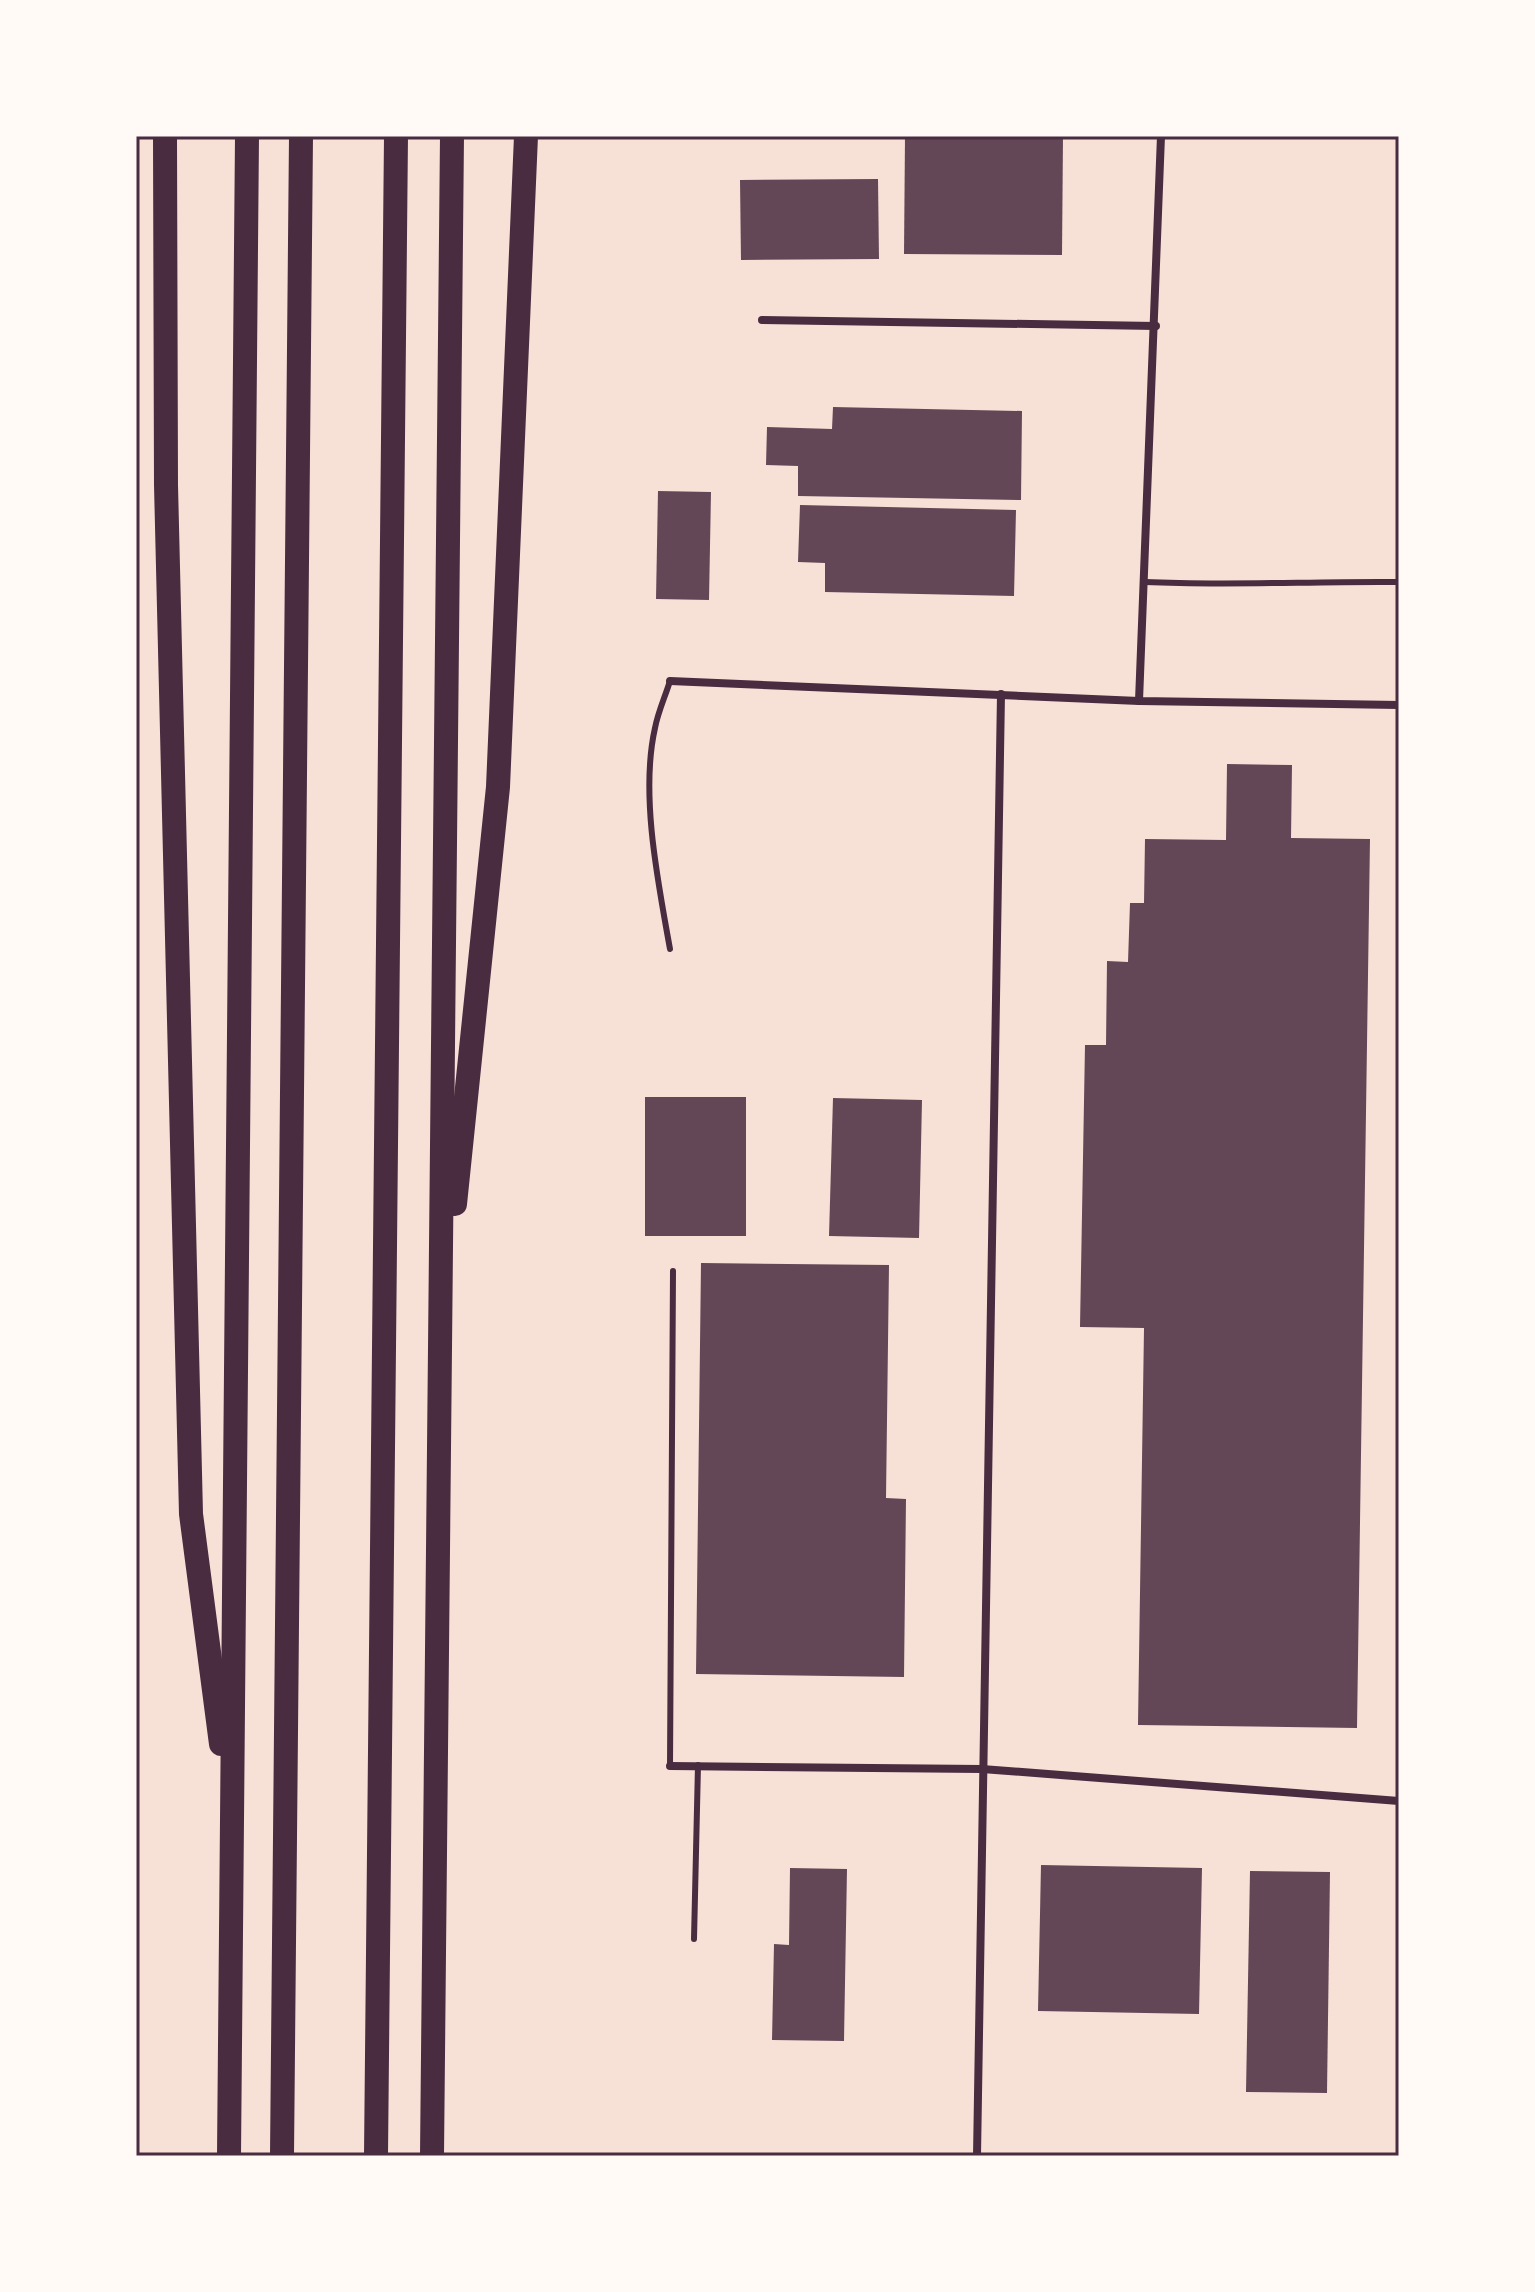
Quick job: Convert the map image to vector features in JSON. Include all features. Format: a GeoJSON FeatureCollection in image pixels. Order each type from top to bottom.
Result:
{"type":"FeatureCollection","features":[{"type":"Feature","properties":{"kind":"highway"},"geometry":{"type":"LineString","coordinates":[[165,136],[166,485],[191,1514],[233,1829]]}},
{"type":"Feature","properties":{"kind":"highway"},"geometry":{"type":"LineString","coordinates":[[229,2156],[247,136]]}},
{"type":"Feature","properties":{"kind":"highway"},"geometry":{"type":"LineString","coordinates":[[282,2156],[301,136]]}},
{"type":"Feature","properties":{"kind":"highway"},"geometry":{"type":"LineString","coordinates":[[376,2156],[396,136]]}},
{"type":"Feature","properties":{"kind":"highway"},"geometry":{"type":"LineString","coordinates":[[432,2156],[452,136]]}},
{"type":"Feature","properties":{"kind":"highway"},"geometry":{"type":"LineString","coordinates":[[440,1354],[498,787],[526,136]]}},
{"type":"Feature","properties":{"kind":"street"},"geometry":{"type":"LineString","coordinates":[[1139,701],[1161,136]]}},
{"type":"Feature","properties":{"kind":"street"},"geometry":{"type":"LineString","coordinates":[[762,320],[1156,326]]}},
{"type":"Feature","properties":{"kind":"street"},"geometry":{"type":"LineString","coordinates":[[670,681],[1139,701],[1399,705]]}},
{"type":"Feature","properties":{"kind":"street"},"geometry":{"type":"LineString","coordinates":[[977,2156],[1001,694]]}},
{"type":"Feature","properties":{"kind":"street"},"geometry":{"type":"LineString","coordinates":[[670,1766],[982,1769],[1399,1801]]}},
{"type":"Feature","properties":{"kind":"lane"},"geometry":{"type":"LineString","coordinates":[[1145,582],[1225,586],[1308,581],[1399,582]]}},
{"type":"Feature","properties":{"kind":"lane"},"geometry":{"type":"LineString","coordinates":[[670,681],[655,727],[650,772],[658,884],[670,949]]}},
{"type":"Feature","properties":{"kind":"lane"},"geometry":{"type":"LineString","coordinates":[[670,1766],[673,1271]]}},
{"type":"Feature","properties":{"kind":"lane"},"geometry":{"type":"LineString","coordinates":[[694,1939],[698,1765]]}},
{"type":"Feature","properties":{"kind":"building"},"geometry":{"type":"Polygon","coordinates":[[[905,136],[1063,136],[1062,255],[904,254],[905,136]]]}},
{"type":"Feature","properties":{"kind":"building"},"geometry":{"type":"Polygon","coordinates":[[[878,179],[879,259],[741,260],[740,180],[878,179]]]}},
{"type":"Feature","properties":{"kind":"building"},"geometry":{"type":"Polygon","coordinates":[[[833,407],[1022,411],[1021,500],[798,496],[798,466],[766,465],[767,427],[832,429],[833,407]]]}},
{"type":"Feature","properties":{"kind":"building"},"geometry":{"type":"Polygon","coordinates":[[[658,491],[711,492],[709,600],[656,599],[658,491]]]}},
{"type":"Feature","properties":{"kind":"building"},"geometry":{"type":"Polygon","coordinates":[[[800,505],[1016,510],[1014,596],[825,592],[825,563],[798,562],[800,505]]]}},
{"type":"Feature","properties":{"kind":"building"},"geometry":{"type":"Polygon","coordinates":[[[1227,764],[1292,765],[1291,838],[1370,839],[1357,1728],[1138,1725],[1144,1328],[1080,1327],[1085,1045],[1106,1045],[1107,961],[1128,962],[1130,903],[1144,903],[1145,839],[1226,840],[1227,764]]]}},
{"type":"Feature","properties":{"kind":"building"},"geometry":{"type":"Polygon","coordinates":[[[645,1097],[746,1097],[746,1236],[645,1236],[645,1097]]]}},
{"type":"Feature","properties":{"kind":"building"},"geometry":{"type":"Polygon","coordinates":[[[833,1098],[922,1100],[919,1238],[829,1236],[833,1098]]]}},
{"type":"Feature","properties":{"kind":"building"},"geometry":{"type":"Polygon","coordinates":[[[701,1263],[889,1265],[886,1498],[906,1499],[904,1677],[696,1674],[701,1263]]]}},
{"type":"Feature","properties":{"kind":"building"},"geometry":{"type":"Polygon","coordinates":[[[1041,1865],[1202,1868],[1199,2014],[1038,2011],[1041,1865]]]}},
{"type":"Feature","properties":{"kind":"building"},"geometry":{"type":"Polygon","coordinates":[[[790,1868],[847,1869],[844,2041],[772,2040],[774,1944],[789,1945],[790,1868]]]}},
{"type":"Feature","properties":{"kind":"building"},"geometry":{"type":"Polygon","coordinates":[[[1250,1871],[1330,1872],[1327,2093],[1246,2092],[1250,1871]]]}}]}
